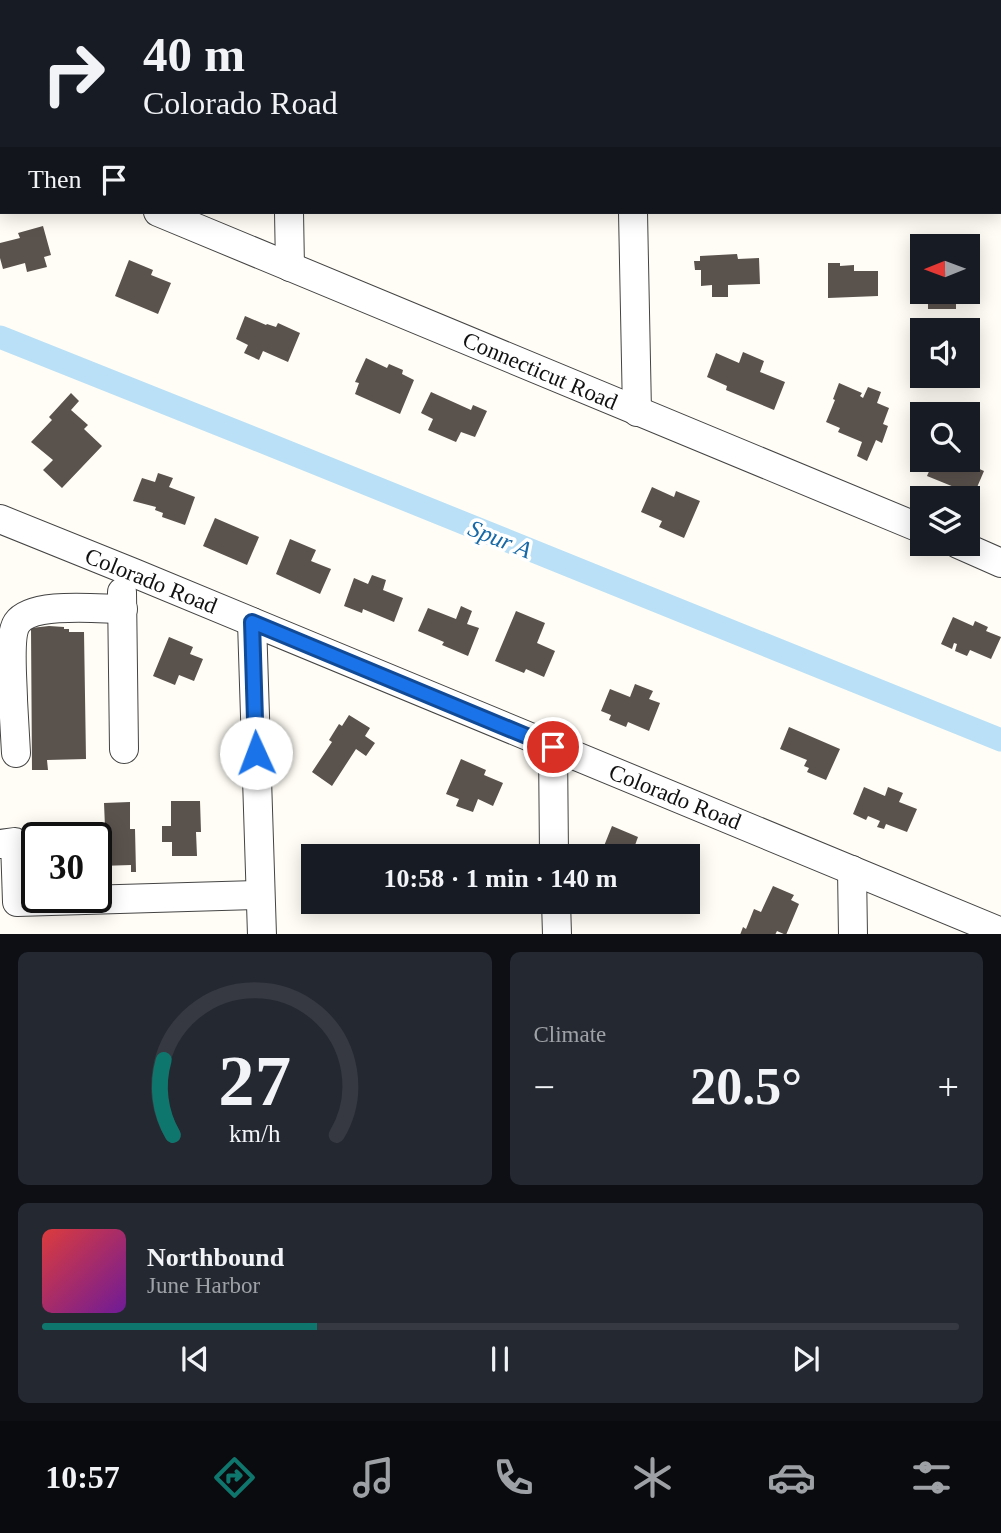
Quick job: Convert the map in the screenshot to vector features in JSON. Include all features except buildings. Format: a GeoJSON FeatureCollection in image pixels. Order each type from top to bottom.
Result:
{"type":"FeatureCollection","features":[{"type":"Feature","properties":{"kind":"street","name":"Connecticut Road"},"geometry":{"type":"LineString","coordinates":[[163,214],[910,524]]}},
{"type":"Feature","properties":{"kind":"street"},"geometry":{"type":"LineString","coordinates":[[289,214],[290,267]]}},
{"type":"Feature","properties":{"kind":"street"},"geometry":{"type":"LineString","coordinates":[[633,214],[638,412]]}},
{"type":"Feature","properties":{"kind":"street","name":"Colorado Road"},"geometry":{"type":"LineString","coordinates":[[0,519],[1001,932]]}},
{"type":"Feature","properties":{"kind":"street"},"geometry":{"type":"LineString","coordinates":[[980,554],[1001,563]]}},
{"type":"Feature","properties":{"kind":"street"},"geometry":{"type":"LineString","coordinates":[[122,568],[124,749]]}},
{"type":"Feature","properties":{"kind":"street"},"geometry":{"type":"LineString","coordinates":[[16,753],[7,700],[12,638],[17,623],[28,614],[51,607],[122,609]]}},
{"type":"Feature","properties":{"kind":"street"},"geometry":{"type":"LineString","coordinates":[[252,622],[262,934]]}},
{"type":"Feature","properties":{"kind":"street"},"geometry":{"type":"LineString","coordinates":[[553,747],[554,844]]}},
{"type":"Feature","properties":{"kind":"street"},"geometry":{"type":"LineString","coordinates":[[0,844],[15,842],[17,902],[260,895]]}},
{"type":"Feature","properties":{"kind":"street"},"geometry":{"type":"LineString","coordinates":[[852,870],[853,934]]}},
{"type":"Feature","properties":{"kind":"street"},"geometry":{"type":"LineString","coordinates":[[556,914],[557,934]]}},
{"type":"Feature","properties":{"kind":"waterway","name":"Spur A"},"geometry":{"type":"LineString","coordinates":[[0,337],[1001,740]]}},
{"type":"Feature","properties":{"kind":"route"},"geometry":{"type":"LineString","coordinates":[[256,753],[252,622],[553,747]]}}]}
